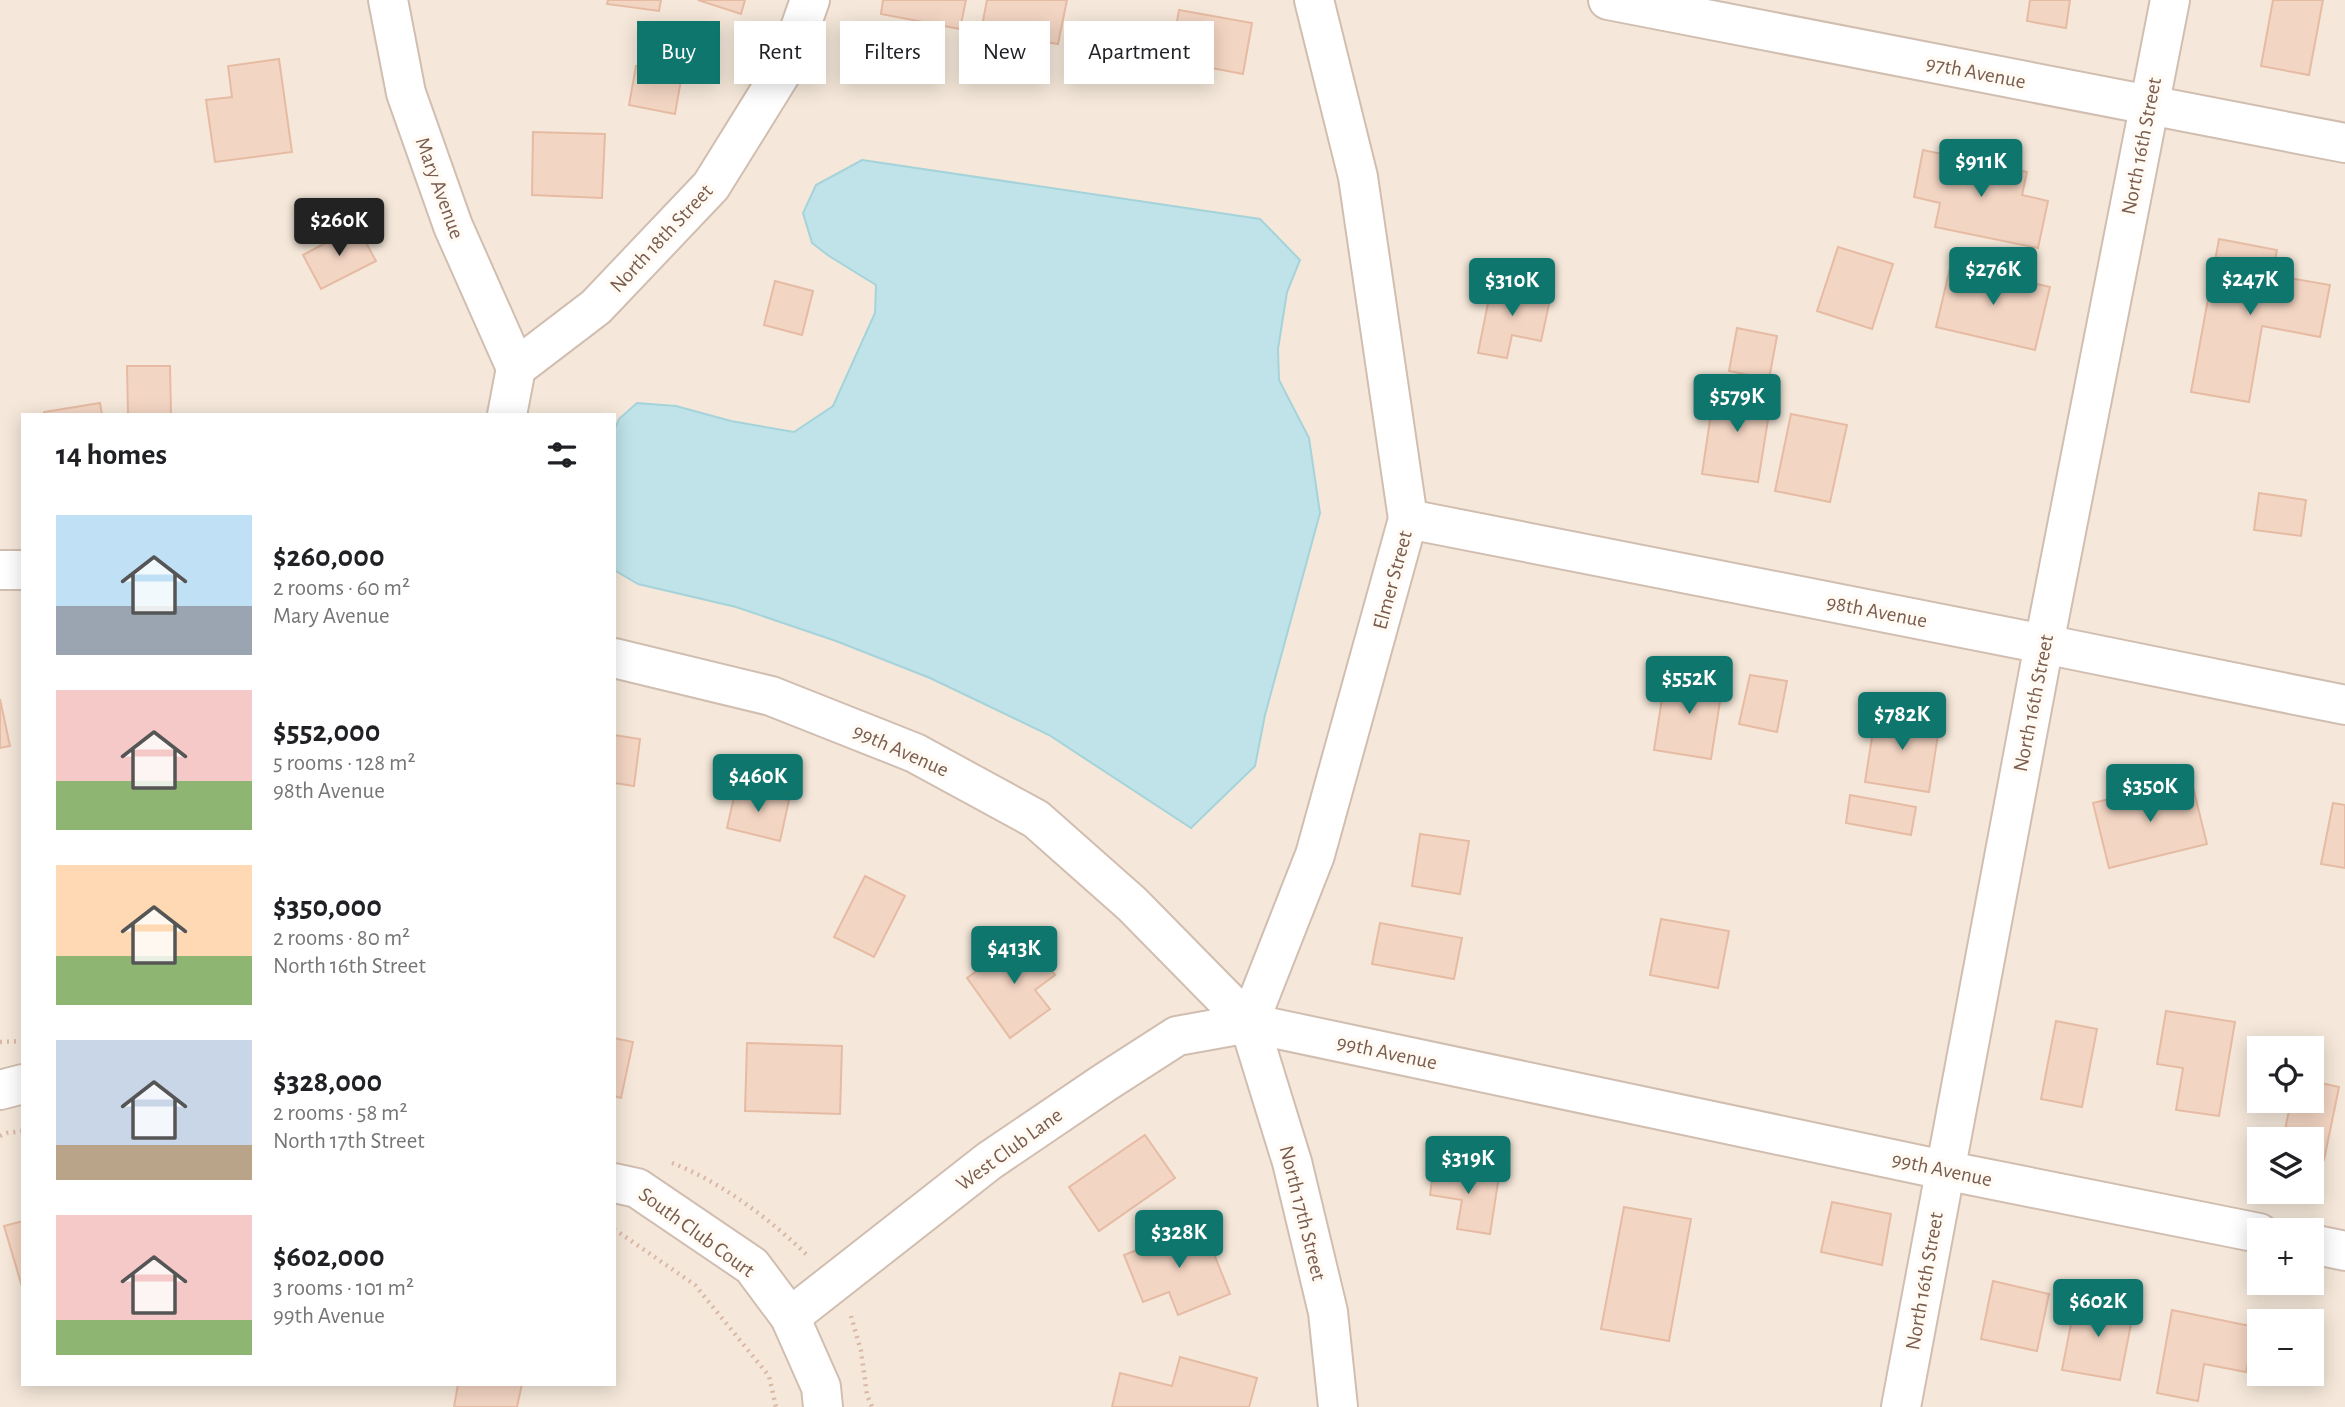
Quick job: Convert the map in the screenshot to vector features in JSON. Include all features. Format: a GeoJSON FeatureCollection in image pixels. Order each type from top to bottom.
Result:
{"type":"FeatureCollection","features":[{"type":"Feature","properties":{"kind":"street","name":"Mary Avenue"},"geometry":{"type":"LineString","coordinates":[[388,0],[406,93],[453,226],[516,368]]}},
{"type":"Feature","properties":{"kind":"street","name":"North 18th Street"},"geometry":{"type":"LineString","coordinates":[[516,368],[596,307],[711,186],[788,62],[810,0]]}},
{"type":"Feature","properties":{"kind":"street","name":"Elmer Street"},"geometry":{"type":"LineString","coordinates":[[1249,1023],[1315,855],[1408,519],[1358,177],[1314,0]]}},
{"type":"Feature","properties":{"kind":"street","name":"97th Avenue"},"geometry":{"type":"LineString","coordinates":[[1608,0],[2345,144]]}},
{"type":"Feature","properties":{"kind":"street","name":"North 16th Street"},"geometry":{"type":"LineString","coordinates":[[1901,1407],[2044,644],[2170,0]]}},
{"type":"Feature","properties":{"kind":"street"},"geometry":{"type":"LineString","coordinates":[[508,413],[516,368]]}},
{"type":"Feature","properties":{"kind":"street","name":"98th Avenue"},"geometry":{"type":"LineString","coordinates":[[1408,519],[2345,705]]}},
{"type":"Feature","properties":{"kind":"street"},"geometry":{"type":"LineString","coordinates":[[0,570],[21,569]]}},
{"type":"Feature","properties":{"kind":"street","name":"99th Avenue"},"geometry":{"type":"LineString","coordinates":[[616,658],[771,696],[915,753],[1037,819],[1132,904],[1249,1023],[1944,1170],[2247,1231]]}},
{"type":"Feature","properties":{"kind":"street","name":"West Club Lane"},"geometry":{"type":"LineString","coordinates":[[790,1317],[989,1161],[1177,1036],[1249,1023]]}},
{"type":"Feature","properties":{"kind":"street","name":"North 17th Street"},"geometry":{"type":"LineString","coordinates":[[1249,1023],[1292,1162],[1328,1312],[1338,1407]]}},
{"type":"Feature","properties":{"kind":"street"},"geometry":{"type":"LineString","coordinates":[[0,1090],[21,1085]]}},
{"type":"Feature","properties":{"kind":"street","name":"South Club Court"},"geometry":{"type":"LineString","coordinates":[[616,1183],[638,1188],[752,1266],[790,1317],[821,1387],[823,1407]]}},
{"type":"Feature","properties":{"kind":"street"},"geometry":{"type":"LineString","coordinates":[[2324,1247],[2345,1251]]}},
{"type":"Feature","properties":{"kind":"path"},"geometry":{"type":"LineString","coordinates":[[0,1042],[21,1041]]}},
{"type":"Feature","properties":{"kind":"path"},"geometry":{"type":"LineString","coordinates":[[0,1136],[21,1131]]}},
{"type":"Feature","properties":{"kind":"path"},"geometry":{"type":"LineString","coordinates":[[616,1230],[695,1286],[769,1376],[776,1407]]}},
{"type":"Feature","properties":{"kind":"path"},"geometry":{"type":"LineString","coordinates":[[849,1310],[861,1351],[867,1395],[872,1407]]}},
{"type":"Feature","properties":{"kind":"shaded area"},"geometry":{"type":"Polygon","coordinates":[[[0,0],[2345,0],[2345,1407],[0,1407],[0,0]]]}},
{"type":"Feature","properties":{"kind":"water"},"geometry":{"type":"Polygon","coordinates":[[[862,160],[1260,219],[1300,260],[1287,292],[1278,349],[1279,380],[1309,438],[1320,513],[1265,715],[1255,766],[1191,828],[1049,735],[930,678],[836,641],[736,607],[638,584],[616,571],[616,426],[619,419],[637,403],[676,406],[731,421],[794,432],[833,406],[875,313],[876,285],[812,243],[803,213],[816,185],[862,160]]]}},
{"type":"Feature","properties":{"kind":"building"},"geometry":{"type":"Polygon","coordinates":[[[608,0],[661,0],[659,11],[607,4],[608,0]]]}},
{"type":"Feature","properties":{"kind":"building"},"geometry":{"type":"Polygon","coordinates":[[[698,0],[745,0],[741,14],[698,0]]]}},
{"type":"Feature","properties":{"kind":"building"},"geometry":{"type":"Polygon","coordinates":[[[883,0],[966,0],[959,29],[945,26],[945,21],[918,21],[881,14],[883,0]]]}},
{"type":"Feature","properties":{"kind":"building"},"geometry":{"type":"Polygon","coordinates":[[[987,0],[1067,0],[1058,44],[1050,43],[1050,21],[983,21],[987,0]]]}},
{"type":"Feature","properties":{"kind":"building"},"geometry":{"type":"Polygon","coordinates":[[[2030,0],[2070,0],[2066,28],[2027,21],[2030,0]]]}},
{"type":"Feature","properties":{"kind":"building"},"geometry":{"type":"Polygon","coordinates":[[[2273,0],[2323,0],[2309,75],[2261,66],[2273,0]]]}},
{"type":"Feature","properties":{"kind":"building"},"geometry":{"type":"Polygon","coordinates":[[[1179,10],[1252,23],[1243,74],[1214,68],[1214,21],[1177,21],[1179,10]]]}},
{"type":"Feature","properties":{"kind":"building"},"geometry":{"type":"Polygon","coordinates":[[[279,59],[292,152],[215,162],[206,100],[232,97],[228,66],[279,59]]]}},
{"type":"Feature","properties":{"kind":"building"},"geometry":{"type":"Polygon","coordinates":[[[636,66],[637,84],[680,84],[675,114],[629,105],[636,66]]]}},
{"type":"Feature","properties":{"kind":"building"},"geometry":{"type":"Polygon","coordinates":[[[533,132],[605,134],[602,198],[532,195],[533,132]]]}},
{"type":"Feature","properties":{"kind":"building"},"geometry":{"type":"Polygon","coordinates":[[[1923,150],[2027,172],[2022,195],[2048,201],[2038,248],[1935,227],[1940,203],[1914,197],[1923,150]]]}},
{"type":"Feature","properties":{"kind":"building"},"geometry":{"type":"Polygon","coordinates":[[[357,226],[376,261],[321,289],[303,255],[357,226]]]}},
{"type":"Feature","properties":{"kind":"building"},"geometry":{"type":"Polygon","coordinates":[[[2219,239],[2277,250],[2272,275],[2330,285],[2320,337],[2262,326],[2249,402],[2191,392],[2219,239]]]}},
{"type":"Feature","properties":{"kind":"building"},"geometry":{"type":"Polygon","coordinates":[[[1838,247],[1893,264],[1872,329],[1817,311],[1838,247]]]}},
{"type":"Feature","properties":{"kind":"building"},"geometry":{"type":"Polygon","coordinates":[[[1951,264],[2050,287],[2035,350],[1936,327],[1951,264]]]}},
{"type":"Feature","properties":{"kind":"building"},"geometry":{"type":"Polygon","coordinates":[[[775,281],[813,291],[802,335],[764,325],[775,281]]]}},
{"type":"Feature","properties":{"kind":"building"},"geometry":{"type":"Polygon","coordinates":[[[1492,283],[1551,295],[1541,341],[1512,335],[1507,358],[1478,353],[1492,283]]]}},
{"type":"Feature","properties":{"kind":"building"},"geometry":{"type":"Polygon","coordinates":[[[1737,328],[1777,336],[1769,379],[1729,371],[1737,328]]]}},
{"type":"Feature","properties":{"kind":"building"},"geometry":{"type":"Polygon","coordinates":[[[127,366],[170,366],[171,413],[128,413],[127,366]]]}},
{"type":"Feature","properties":{"kind":"building"},"geometry":{"type":"Polygon","coordinates":[[[1715,386],[1772,395],[1758,482],[1702,474],[1715,386]]]}},
{"type":"Feature","properties":{"kind":"building"},"geometry":{"type":"Polygon","coordinates":[[[100,403],[102,413],[44,413],[100,403]]]}},
{"type":"Feature","properties":{"kind":"building"},"geometry":{"type":"Polygon","coordinates":[[[1791,414],[1847,425],[1830,502],[1775,491],[1791,414]]]}},
{"type":"Feature","properties":{"kind":"building"},"geometry":{"type":"Polygon","coordinates":[[[2259,493],[2306,500],[2301,536],[2254,530],[2259,493]]]}},
{"type":"Feature","properties":{"kind":"building"},"geometry":{"type":"Polygon","coordinates":[[[1666,673],[1723,682],[1711,759],[1654,750],[1666,673]]]}},
{"type":"Feature","properties":{"kind":"building"},"geometry":{"type":"Polygon","coordinates":[[[1750,675],[1787,681],[1777,732],[1739,724],[1750,675]]]}},
{"type":"Feature","properties":{"kind":"building"},"geometry":{"type":"Polygon","coordinates":[[[0,699],[10,746],[0,748],[0,699]]]}},
{"type":"Feature","properties":{"kind":"building"},"geometry":{"type":"Polygon","coordinates":[[[1876,712],[1940,722],[1929,792],[1865,782],[1876,712]]]}},
{"type":"Feature","properties":{"kind":"building"},"geometry":{"type":"Polygon","coordinates":[[[616,735],[640,739],[634,786],[616,783],[616,735]]]}},
{"type":"Feature","properties":{"kind":"building"},"geometry":{"type":"Polygon","coordinates":[[[2191,779],[2207,844],[2109,868],[2093,803],[2191,779]]]}},
{"type":"Feature","properties":{"kind":"building"},"geometry":{"type":"Polygon","coordinates":[[[736,788],[789,800],[780,841],[727,828],[736,788]]]}},
{"type":"Feature","properties":{"kind":"building"},"geometry":{"type":"Polygon","coordinates":[[[1850,795],[1916,807],[1911,835],[1846,823],[1850,795]]]}},
{"type":"Feature","properties":{"kind":"building"},"geometry":{"type":"Polygon","coordinates":[[[2333,803],[2345,805],[2345,868],[2321,864],[2333,803]]]}},
{"type":"Feature","properties":{"kind":"building"},"geometry":{"type":"Polygon","coordinates":[[[1420,834],[1469,841],[1460,894],[1412,886],[1420,834]]]}},
{"type":"Feature","properties":{"kind":"building"},"geometry":{"type":"Polygon","coordinates":[[[865,876],[905,896],[874,957],[834,937],[865,876]]]}},
{"type":"Feature","properties":{"kind":"building"},"geometry":{"type":"Polygon","coordinates":[[[1661,919],[1729,931],[1718,988],[1650,975],[1661,919]]]}},
{"type":"Feature","properties":{"kind":"building"},"geometry":{"type":"Polygon","coordinates":[[[1380,923],[1462,938],[1454,979],[1372,964],[1380,923]]]}},
{"type":"Feature","properties":{"kind":"building"},"geometry":{"type":"Polygon","coordinates":[[[1026,935],[1055,975],[1035,990],[1050,1009],[1010,1038],[967,978],[1026,935]]]}},
{"type":"Feature","properties":{"kind":"building"},"geometry":{"type":"Polygon","coordinates":[[[2166,1011],[2235,1022],[2219,1116],[2176,1110],[2183,1068],[2157,1064],[2166,1011]]]}},
{"type":"Feature","properties":{"kind":"building"},"geometry":{"type":"Polygon","coordinates":[[[2056,1021],[2097,1029],[2082,1107],[2041,1099],[2056,1021]]]}},
{"type":"Feature","properties":{"kind":"building"},"geometry":{"type":"Polygon","coordinates":[[[616,1038],[633,1042],[621,1098],[616,1097],[616,1038]]]}},
{"type":"Feature","properties":{"kind":"building"},"geometry":{"type":"Polygon","coordinates":[[[747,1043],[842,1046],[840,1114],[745,1111],[747,1043]]]}},
{"type":"Feature","properties":{"kind":"building"},"geometry":{"type":"Polygon","coordinates":[[[2324,1084],[2339,1087],[2324,1160],[2324,1127],[2286,1127],[2288,1113],[2324,1113],[2324,1084]]]}},
{"type":"Feature","properties":{"kind":"building"},"geometry":{"type":"Polygon","coordinates":[[[1145,1135],[1175,1178],[1099,1231],[1069,1187],[1145,1135]]]}},
{"type":"Feature","properties":{"kind":"building"},"geometry":{"type":"Polygon","coordinates":[[[1434,1166],[1499,1176],[1490,1234],[1457,1229],[1462,1200],[1430,1195],[1434,1166]]]}},
{"type":"Feature","properties":{"kind":"building"},"geometry":{"type":"Polygon","coordinates":[[[1832,1202],[1891,1214],[1882,1265],[1821,1252],[1832,1202]]]}},
{"type":"Feature","properties":{"kind":"building"},"geometry":{"type":"Polygon","coordinates":[[[1624,1207],[1691,1219],[1669,1341],[1601,1329],[1624,1207]]]}},
{"type":"Feature","properties":{"kind":"building"},"geometry":{"type":"Polygon","coordinates":[[[21,1222],[21,1283],[4,1226],[21,1222]]]}},
{"type":"Feature","properties":{"kind":"building"},"geometry":{"type":"Polygon","coordinates":[[[1202,1224],[1230,1294],[1178,1315],[1169,1292],[1143,1302],[1124,1255],[1202,1224]]]}},
{"type":"Feature","properties":{"kind":"building"},"geometry":{"type":"Polygon","coordinates":[[[1993,1281],[2049,1294],[2037,1351],[1981,1339],[1993,1281]]]}},
{"type":"Feature","properties":{"kind":"building"},"geometry":{"type":"Polygon","coordinates":[[[2076,1298],[2134,1309],[2120,1380],[2062,1370],[2076,1298]]]}},
{"type":"Feature","properties":{"kind":"building"},"geometry":{"type":"Polygon","coordinates":[[[2172,1310],[2247,1325],[2246,1372],[2204,1364],[2198,1401],[2157,1393],[2172,1310]]]}},
{"type":"Feature","properties":{"kind":"building"},"geometry":{"type":"Polygon","coordinates":[[[1180,1357],[1257,1378],[1249,1407],[1112,1407],[1120,1373],[1172,1386],[1180,1357]]]}},
{"type":"Feature","properties":{"kind":"building"},"geometry":{"type":"Polygon","coordinates":[[[458,1386],[522,1386],[517,1407],[454,1407],[458,1386]]]}}]}
